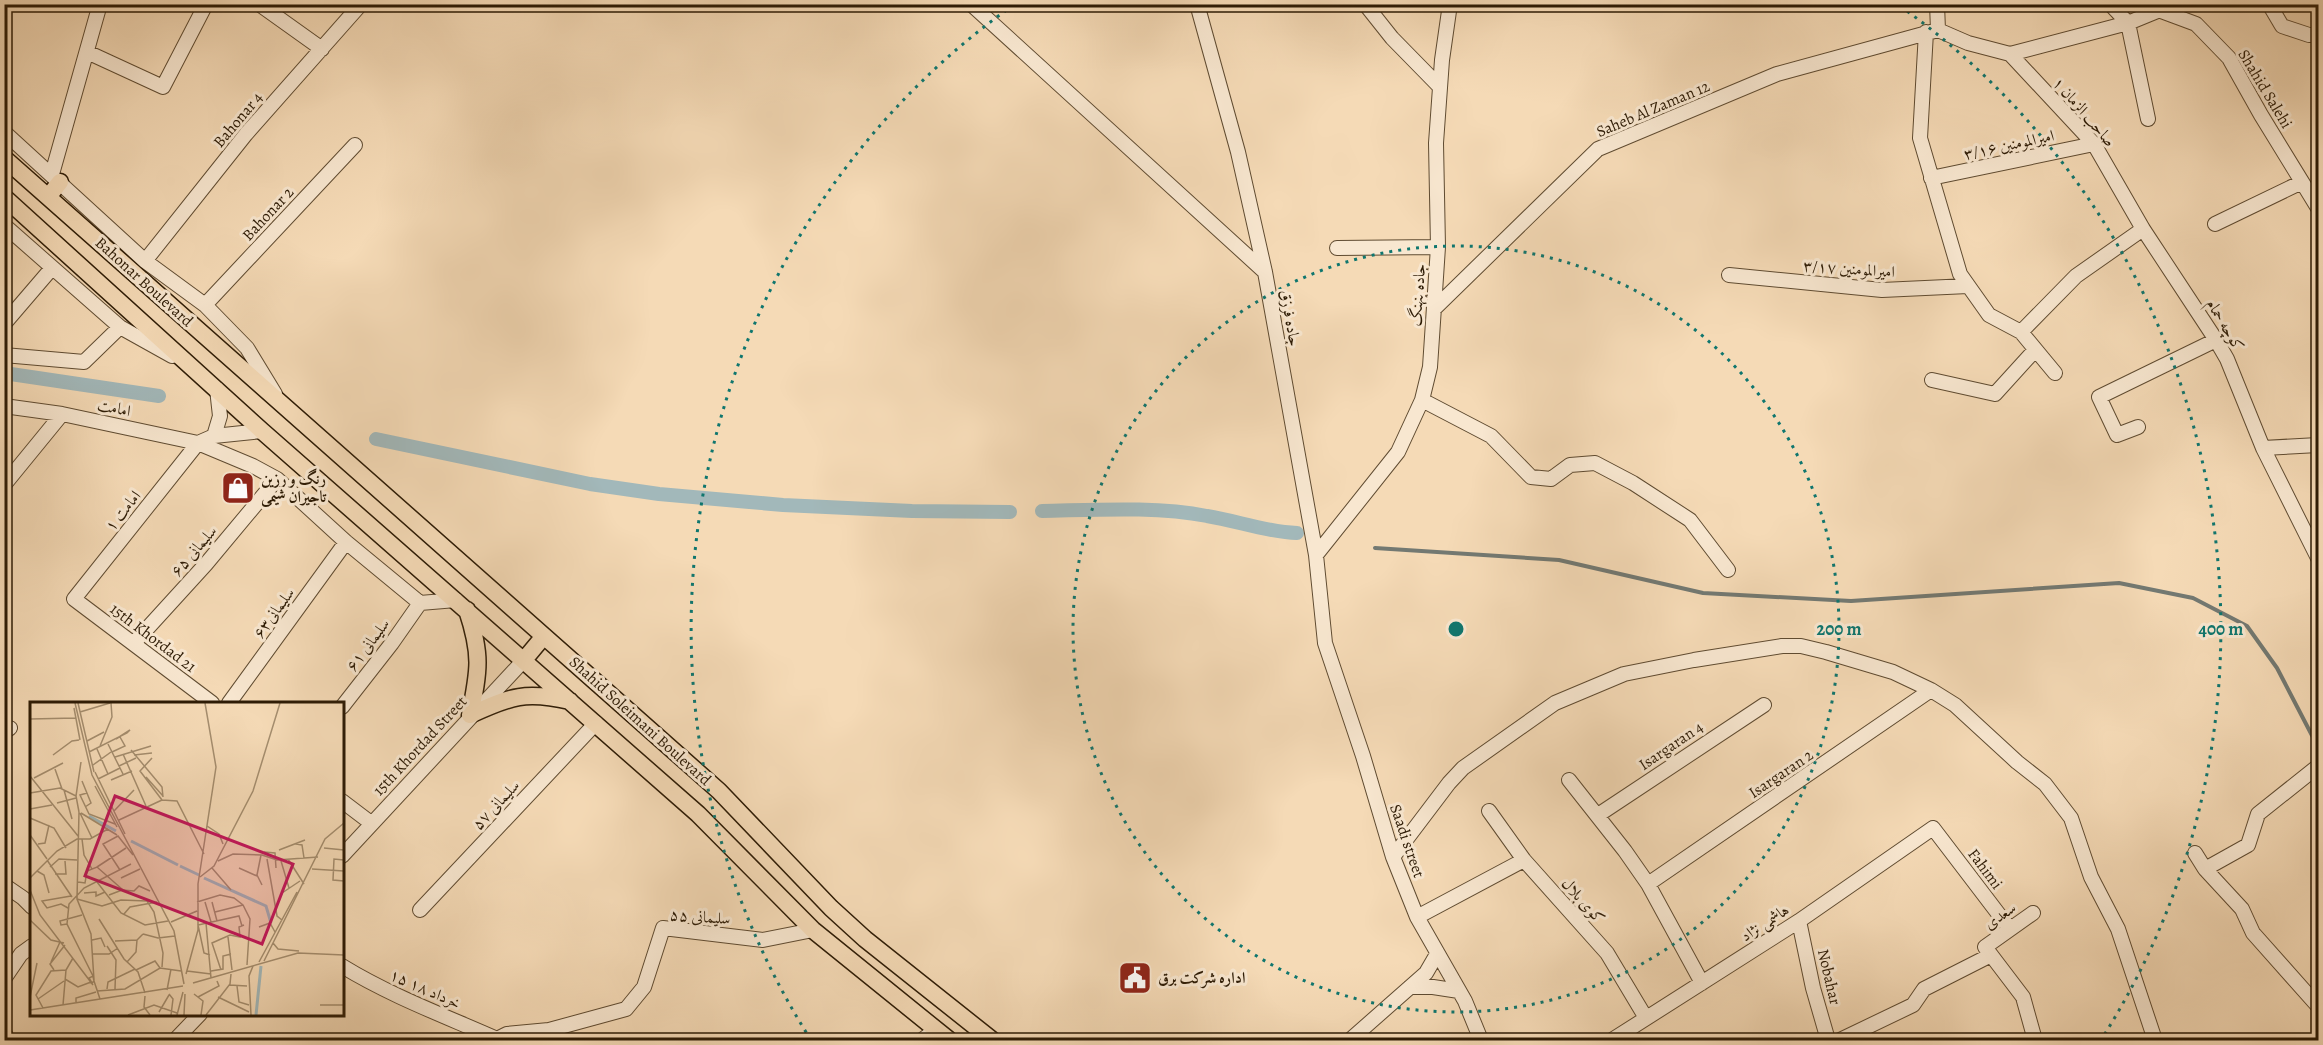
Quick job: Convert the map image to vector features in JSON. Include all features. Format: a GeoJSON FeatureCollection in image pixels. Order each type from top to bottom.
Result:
{"type":"FeatureCollection","features":[{"type":"Feature","properties":{"kind":"main road","name":"Bahonar Boulevard"},"geometry":{"type":"LineString","coordinates":[[4,158],[282,406]]}},
{"type":"Feature","properties":{"kind":"main road"},"geometry":{"type":"LineString","coordinates":[[48,197],[56,178]]}},
{"type":"Feature","properties":{"kind":"main road","name":"Bahonar Boulevard"},"geometry":{"type":"LineString","coordinates":[[4,197],[262,431]]}},
{"type":"Feature","properties":{"kind":"main road","name":"Shahid Soleimani Boulevard"},"geometry":{"type":"LineString","coordinates":[[282,406],[719,791],[831,908],[865,939],[992,1041]]}},
{"type":"Feature","properties":{"kind":"main road","name":"Shahid Soleimani Boulevard"},"geometry":{"type":"LineString","coordinates":[[262,431],[698,814],[813,930],[935,1037]]}},
{"type":"Feature","properties":{"kind":"main road"},"geometry":{"type":"LineString","coordinates":[[461,605],[478,651],[478,677],[470,715]]}},
{"type":"Feature","properties":{"kind":"main road"},"geometry":{"type":"LineString","coordinates":[[524,660],[544,636]]}},
{"type":"Feature","properties":{"kind":"main road"},"geometry":{"type":"LineString","coordinates":[[470,715],[500,701],[527,695],[543,695],[572,702]]}},
{"type":"Feature","properties":{"kind":"street"},"geometry":{"type":"LineString","coordinates":[[56,178],[100,4]]}},
{"type":"Feature","properties":{"kind":"street"},"geometry":{"type":"LineString","coordinates":[[87,52],[163,87],[206,4]]}},
{"type":"Feature","properties":{"kind":"street"},"geometry":{"type":"LineString","coordinates":[[259,4],[322,49]]}},
{"type":"Feature","properties":{"kind":"street","name":"Bahonar 4"},"geometry":{"type":"LineString","coordinates":[[145,261],[246,134],[361,4]]}},
{"type":"Feature","properties":{"kind":"street"},"geometry":{"type":"LineString","coordinates":[[970,4],[1265,272]]}},
{"type":"Feature","properties":{"kind":"street","name":"جاده فرزق"},"geometry":{"type":"LineString","coordinates":[[1197,4],[1238,152],[1265,272],[1316,555],[1325,643]]}},
{"type":"Feature","properties":{"kind":"street"},"geometry":{"type":"LineString","coordinates":[[1365,4],[1392,38],[1440,87]]}},
{"type":"Feature","properties":{"kind":"street","name":"جاده بنهنگ"},"geometry":{"type":"LineString","coordinates":[[1316,555],[1398,452],[1422,400],[1430,367],[1438,247],[1436,143],[1442,60],[1450,4]]}},
{"type":"Feature","properties":{"kind":"street"},"geometry":{"type":"LineString","coordinates":[[1937,4],[1920,138],[1960,274],[1989,315],[2021,332],[2055,373]]}},
{"type":"Feature","properties":{"kind":"street"},"geometry":{"type":"LineString","coordinates":[[2110,4],[2128,23],[2148,119]]}},
{"type":"Feature","properties":{"kind":"street"},"geometry":{"type":"LineString","coordinates":[[2268,4],[2282,26],[2309,36],[2319,35]]}},
{"type":"Feature","properties":{"kind":"street"},"geometry":{"type":"LineString","coordinates":[[1932,31],[2010,54],[2128,23],[2166,8]]}},
{"type":"Feature","properties":{"kind":"street","name":"Shahid Salehi"},"geometry":{"type":"LineString","coordinates":[[2166,8],[2196,24],[2229,58],[2260,115],[2319,208]]}},
{"type":"Feature","properties":{"kind":"street","name":"Saheb Al Zaman 12"},"geometry":{"type":"LineString","coordinates":[[1434,309],[1598,149],[1777,74],[1932,31]]}},
{"type":"Feature","properties":{"kind":"street","name":"صاحب الزمان ۱"},"geometry":{"type":"LineString","coordinates":[[2010,54],[2094,144],[2143,229]]}},
{"type":"Feature","properties":{"kind":"street"},"geometry":{"type":"LineString","coordinates":[[4,132],[145,261],[206,305],[247,348],[282,406]]}},
{"type":"Feature","properties":{"kind":"street","name":"امیرالمومنین ۳/۱۶"},"geometry":{"type":"LineString","coordinates":[[1931,178],[2094,144]]}},
{"type":"Feature","properties":{"kind":"street","name":"Bahonar 2"},"geometry":{"type":"LineString","coordinates":[[206,305],[355,145]]}},
{"type":"Feature","properties":{"kind":"street"},"geometry":{"type":"LineString","coordinates":[[2214,224],[2302,182]]}},
{"type":"Feature","properties":{"kind":"street"},"geometry":{"type":"LineString","coordinates":[[4,225],[120,327],[188,364]]}},
{"type":"Feature","properties":{"kind":"street"},"geometry":{"type":"LineString","coordinates":[[2021,332],[2076,276],[2143,229]]}},
{"type":"Feature","properties":{"kind":"street","name":"کوچه حمام"},"geometry":{"type":"LineString","coordinates":[[2143,229],[2228,359],[2263,448],[2319,558]]}},
{"type":"Feature","properties":{"kind":"street"},"geometry":{"type":"LineString","coordinates":[[1337,248],[1438,247]]}},
{"type":"Feature","properties":{"kind":"street"},"geometry":{"type":"LineString","coordinates":[[4,324],[52,268]]}},
{"type":"Feature","properties":{"kind":"street","name":"امیرالمومنین ۳/۱۷"},"geometry":{"type":"LineString","coordinates":[[1729,275],[1881,290],[1968,286]]}},
{"type":"Feature","properties":{"kind":"street"},"geometry":{"type":"LineString","coordinates":[[4,355],[84,362],[120,327]]}},
{"type":"Feature","properties":{"kind":"street"},"geometry":{"type":"LineString","coordinates":[[2138,427],[2117,435],[2099,397],[2216,340]]}},
{"type":"Feature","properties":{"kind":"street"},"geometry":{"type":"LineString","coordinates":[[1932,380],[1995,394],[2035,350]]}},
{"type":"Feature","properties":{"kind":"street"},"geometry":{"type":"LineString","coordinates":[[214,436],[220,416],[217,389]]}},
{"type":"Feature","properties":{"kind":"street"},"geometry":{"type":"LineString","coordinates":[[1422,400],[1491,436],[1531,477],[1551,479],[1570,465],[1595,464],[1634,483],[1690,520],[1728,570]]}},
{"type":"Feature","properties":{"kind":"street","name":"امامت"},"geometry":{"type":"LineString","coordinates":[[4,406],[62,414],[198,443],[253,466],[277,479],[346,542],[420,603]]}},
{"type":"Feature","properties":{"kind":"street"},"geometry":{"type":"LineString","coordinates":[[4,485],[62,414]]}},
{"type":"Feature","properties":{"kind":"street"},"geometry":{"type":"LineString","coordinates":[[198,443],[214,436],[262,431]]}},
{"type":"Feature","properties":{"kind":"street","name":"امامت ۱"},"geometry":{"type":"LineString","coordinates":[[74,599],[198,443]]}},
{"type":"Feature","properties":{"kind":"street"},"geometry":{"type":"LineString","coordinates":[[2263,448],[2319,445]]}},
{"type":"Feature","properties":{"kind":"street","name":"سلیمانی ۶۵"},"geometry":{"type":"LineString","coordinates":[[134,644],[206,564],[277,479]]}},
{"type":"Feature","properties":{"kind":"street","name":"سلیمانی۶۳"},"geometry":{"type":"LineString","coordinates":[[230,702],[346,542]]}},
{"type":"Feature","properties":{"kind":"street","name":"15th Khordad 21"},"geometry":{"type":"LineString","coordinates":[[74,599],[211,702]]}},
{"type":"Feature","properties":{"kind":"street"},"geometry":{"type":"LineString","coordinates":[[420,603],[461,605]]}},
{"type":"Feature","properties":{"kind":"street","name":"سلیمانی ۶۱"},"geometry":{"type":"LineString","coordinates":[[344,704],[420,603]]}},
{"type":"Feature","properties":{"kind":"street","name":"Saadi street"},"geometry":{"type":"LineString","coordinates":[[1325,643],[1363,756],[1393,857],[1417,917],[1460,991],[1481,1041]]}},
{"type":"Feature","properties":{"kind":"street"},"geometry":{"type":"LineString","coordinates":[[1393,857],[1463,768],[1555,703],[1624,674],[1782,646],[1801,646],[1893,672],[1931,690],[1955,705],[2017,762],[2046,784],[2071,818],[2091,877],[2118,929],[2155,1041]]}},
{"type":"Feature","properties":{"kind":"street","name":"15th Khordad Street"},"geometry":{"type":"LineString","coordinates":[[344,854],[470,715],[524,660]]}},
{"type":"Feature","properties":{"kind":"street","name":"Isargaran 2"},"geometry":{"type":"LineString","coordinates":[[1648,884],[1931,690]]}},
{"type":"Feature","properties":{"kind":"street","name":"Isargaran 4"},"geometry":{"type":"LineString","coordinates":[[1598,815],[1764,705]]}},
{"type":"Feature","properties":{"kind":"street","name":"سلیمانی ۵۷"},"geometry":{"type":"LineString","coordinates":[[420,910],[596,723]]}},
{"type":"Feature","properties":{"kind":"street"},"geometry":{"type":"LineString","coordinates":[[2205,869],[2248,845],[2258,814],[2318,768]]}},
{"type":"Feature","properties":{"kind":"street"},"geometry":{"type":"LineString","coordinates":[[1569,780],[1598,815],[1648,884],[1702,983]]}},
{"type":"Feature","properties":{"kind":"street"},"geometry":{"type":"LineString","coordinates":[[344,803],[371,823]]}},
{"type":"Feature","properties":{"kind":"street","name":"کوی بلال"},"geometry":{"type":"LineString","coordinates":[[1490,811],[1524,860],[1607,953],[1646,1018]]}},
{"type":"Feature","properties":{"kind":"street","name":"هاشمی نژاد"},"geometry":{"type":"LineString","coordinates":[[1612,1041],[1799,921],[1933,828]]}},
{"type":"Feature","properties":{"kind":"street","name":"Fahimi"},"geometry":{"type":"LineString","coordinates":[[1933,828],[2010,929]]}},
{"type":"Feature","properties":{"kind":"street"},"geometry":{"type":"LineString","coordinates":[[2195,853],[2205,869],[2242,909],[2253,933],[2316,1005]]}},
{"type":"Feature","properties":{"kind":"street"},"geometry":{"type":"LineString","coordinates":[[1417,917],[1524,860]]}},
{"type":"Feature","properties":{"kind":"street"},"geometry":{"type":"LineString","coordinates":[[4,885],[30,905]]}},
{"type":"Feature","properties":{"kind":"street","name":"سعدی"},"geometry":{"type":"LineString","coordinates":[[1840,1041],[1913,1005],[1924,989],[1988,951],[2010,929],[2033,913]]}},
{"type":"Feature","properties":{"kind":"street","name":"Nobahar"},"geometry":{"type":"LineString","coordinates":[[1799,921],[1813,988],[1828,1041]]}},
{"type":"Feature","properties":{"kind":"street","name":"سلیمانی ۵۵"},"geometry":{"type":"LineString","coordinates":[[496,1040],[507,1034],[549,1030],[626,1009],[644,987],[663,928],[763,940],[813,930]]}},
{"type":"Feature","properties":{"kind":"street"},"geometry":{"type":"LineString","coordinates":[[4,979],[21,954],[30,947]]}},
{"type":"Feature","properties":{"kind":"street"},"geometry":{"type":"LineString","coordinates":[[1988,951],[2023,997],[2035,1041]]}},
{"type":"Feature","properties":{"kind":"street"},"geometry":{"type":"LineString","coordinates":[[1350,1041],[1425,973],[1437,954]]}},
{"type":"Feature","properties":{"kind":"street","name":"۱۵ خرداد ۱۸"},"geometry":{"type":"LineString","coordinates":[[344,967],[400,997],[496,1040]]}},
{"type":"Feature","properties":{"kind":"street"},"geometry":{"type":"LineString","coordinates":[[1410,987],[1433,987],[1460,991]]}},
{"type":"Feature","properties":{"kind":"street"},"geometry":{"type":"LineString","coordinates":[[175,1041],[199,1015]]}},
{"type":"Feature","properties":{"kind":"street"},"geometry":{"type":"LineString","coordinates":[[4,1032],[8,1041]]}},
{"type":"Feature","properties":{"kind":"waterway"},"geometry":{"type":"LineString","coordinates":[[4,373],[159,396]]}},
{"type":"Feature","properties":{"kind":"waterway"},"geometry":{"type":"LineString","coordinates":[[376,439],[590,484],[659,494],[783,505],[912,511],[1010,512]]}},
{"type":"Feature","properties":{"kind":"waterway"},"geometry":{"type":"LineString","coordinates":[[1042,511],[1125,509],[1167,511],[1207,516],[1274,531],[1297,533]]}},
{"type":"Feature","properties":{"kind":"waterway"},"geometry":{"type":"LineString","coordinates":[[1375,548],[1559,560],[1703,593],[1851,601],[2119,583],[2193,598],[2247,626],[2277,668],[2318,747]]}},
{"type":"Feature","properties":{"kind":"place","name":"رنگ و رزین تاجیران شیمی"},"geometry":{"type":"Point","coordinates":[238,488]}},
{"type":"Feature","properties":{"kind":"place","name":"اداره شرکت برق"},"geometry":{"type":"Point","coordinates":[1135,978]}}]}
